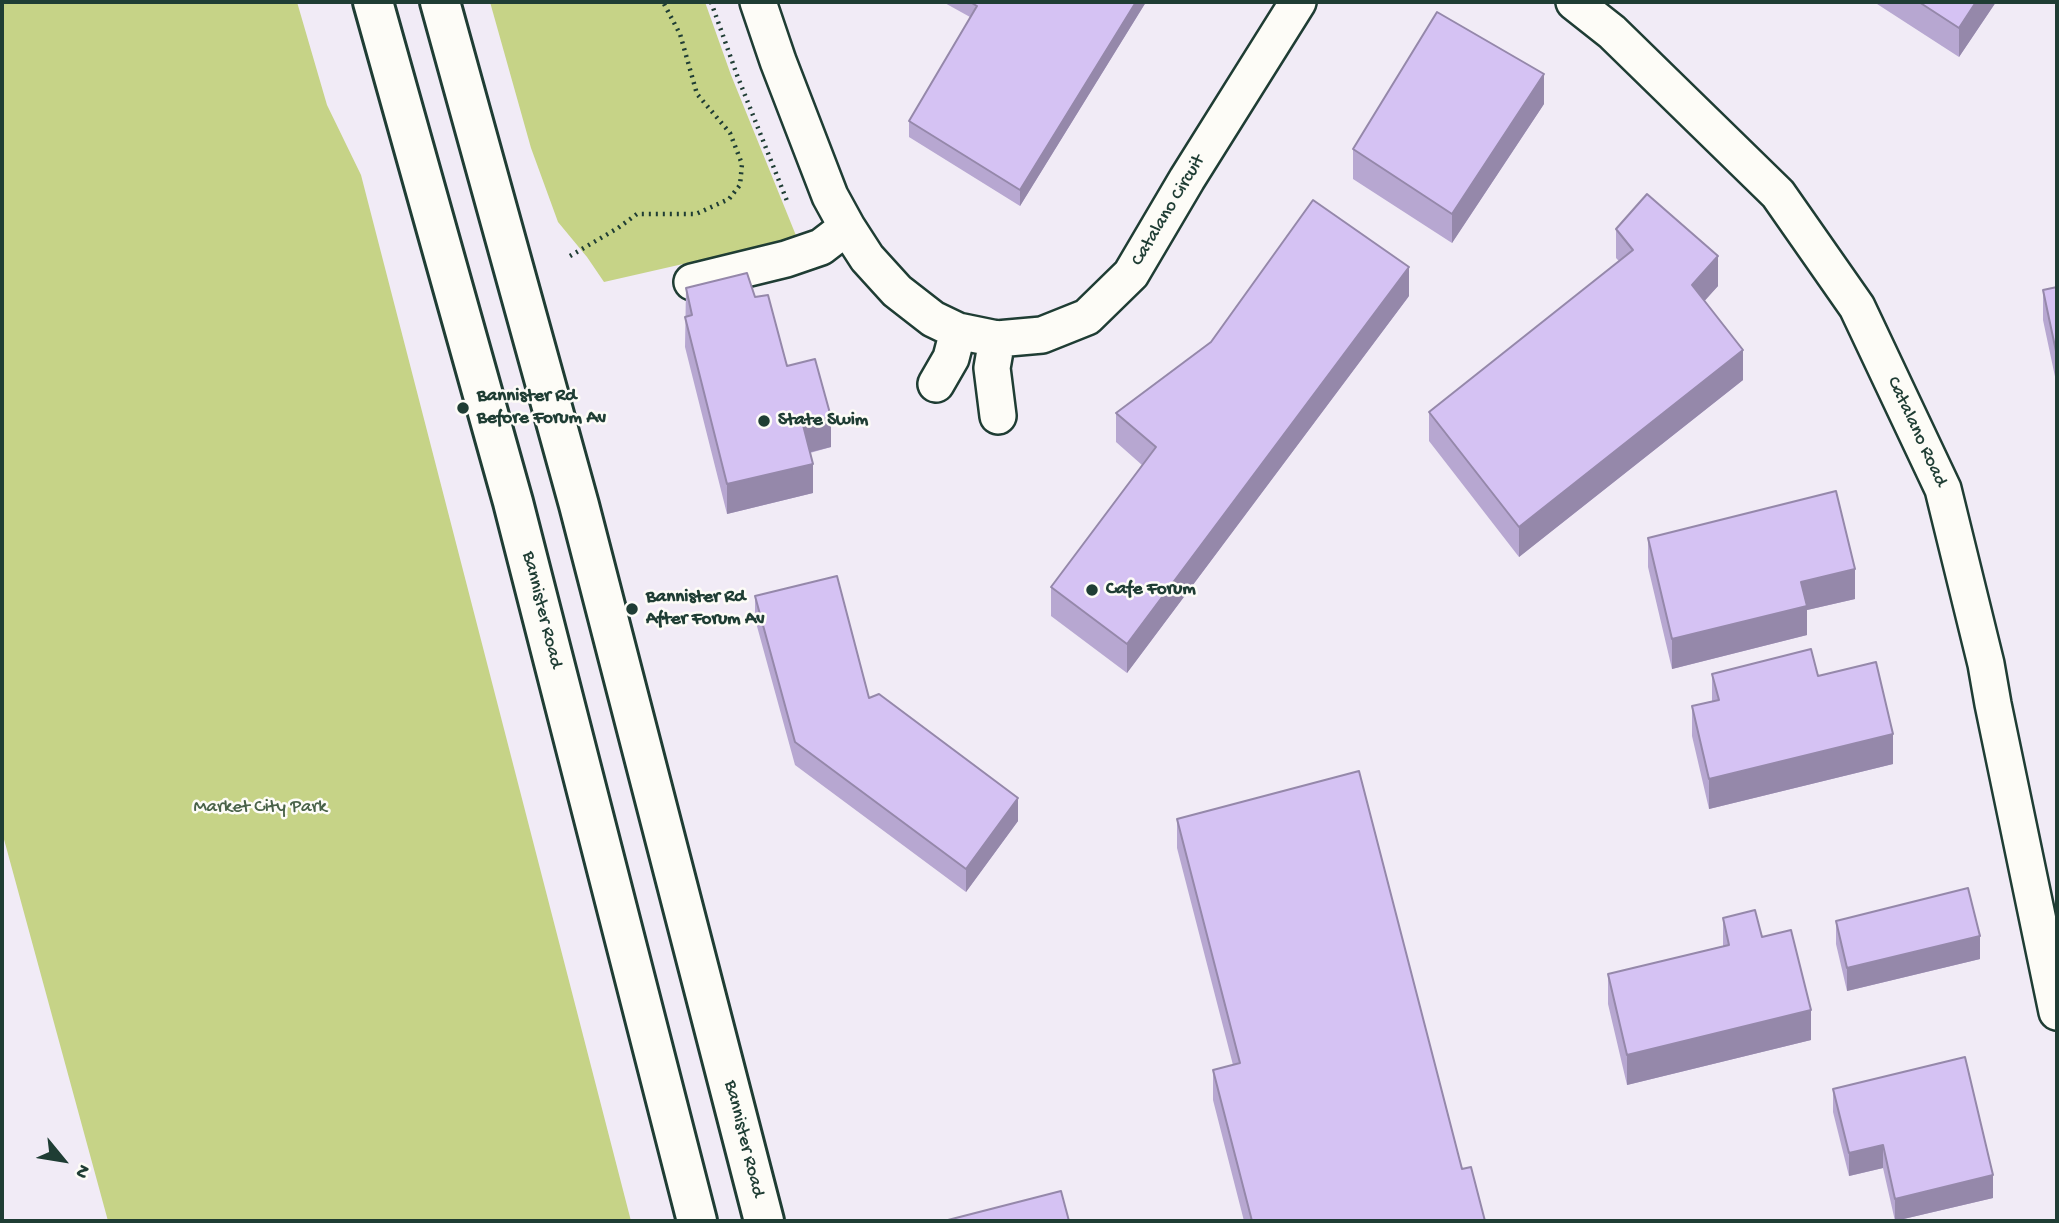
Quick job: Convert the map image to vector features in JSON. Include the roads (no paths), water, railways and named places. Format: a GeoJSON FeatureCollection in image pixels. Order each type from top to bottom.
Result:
{"type":"FeatureCollection","features":[{"type":"Feature","properties":{"kind":"main road","name":"Bannister Road"},"geometry":{"type":"LineString","coordinates":[[373,2],[513,502],[697,1221]]}},
{"type":"Feature","properties":{"kind":"main road","name":"Bannister Road"},"geometry":{"type":"LineString","coordinates":[[440,2],[579,505],[764,1221]]}},
{"type":"Feature","properties":{"kind":"street","name":"Catalano Circuit"},"geometry":{"type":"LineString","coordinates":[[758,2],[830,196],[867,258],[897,291],[933,319],[958,331],[998,340],[1042,335],[1087,317],[1130,274],[1298,2]]}},
{"type":"Feature","properties":{"kind":"street","name":"Catalano Road"},"geometry":{"type":"LineString","coordinates":[[1574,2],[1612,32],[1778,194],[1857,307],[1879,352],[1943,489],[1986,664],[2057,1012]]}},
{"type":"Feature","properties":{"kind":"street"},"geometry":{"type":"LineString","coordinates":[[692,282],[791,271],[847,227]]}},
{"type":"Feature","properties":{"kind":"street"},"geometry":{"type":"LineString","coordinates":[[936,384],[951,358],[958,331]]}},
{"type":"Feature","properties":{"kind":"street"},"geometry":{"type":"LineString","coordinates":[[998,340],[992,368],[998,416]]}},
{"type":"Feature","properties":{"kind":"place","name":"Bannister Rd Before Forum Av"},"geometry":{"type":"Point","coordinates":[463,408]}},
{"type":"Feature","properties":{"kind":"place","name":"State Swim"},"geometry":{"type":"Point","coordinates":[764,421]}},
{"type":"Feature","properties":{"kind":"place","name":"Cafe Forum"},"geometry":{"type":"Point","coordinates":[1092,590]}},
{"type":"Feature","properties":{"kind":"place","name":"Bannister Rd After Forum Av"},"geometry":{"type":"Point","coordinates":[632,609]}},
{"type":"Feature","properties":{"kind":"park label","name":"Market City Park"},"geometry":{"type":"Point","coordinates":[260,808]}}]}
